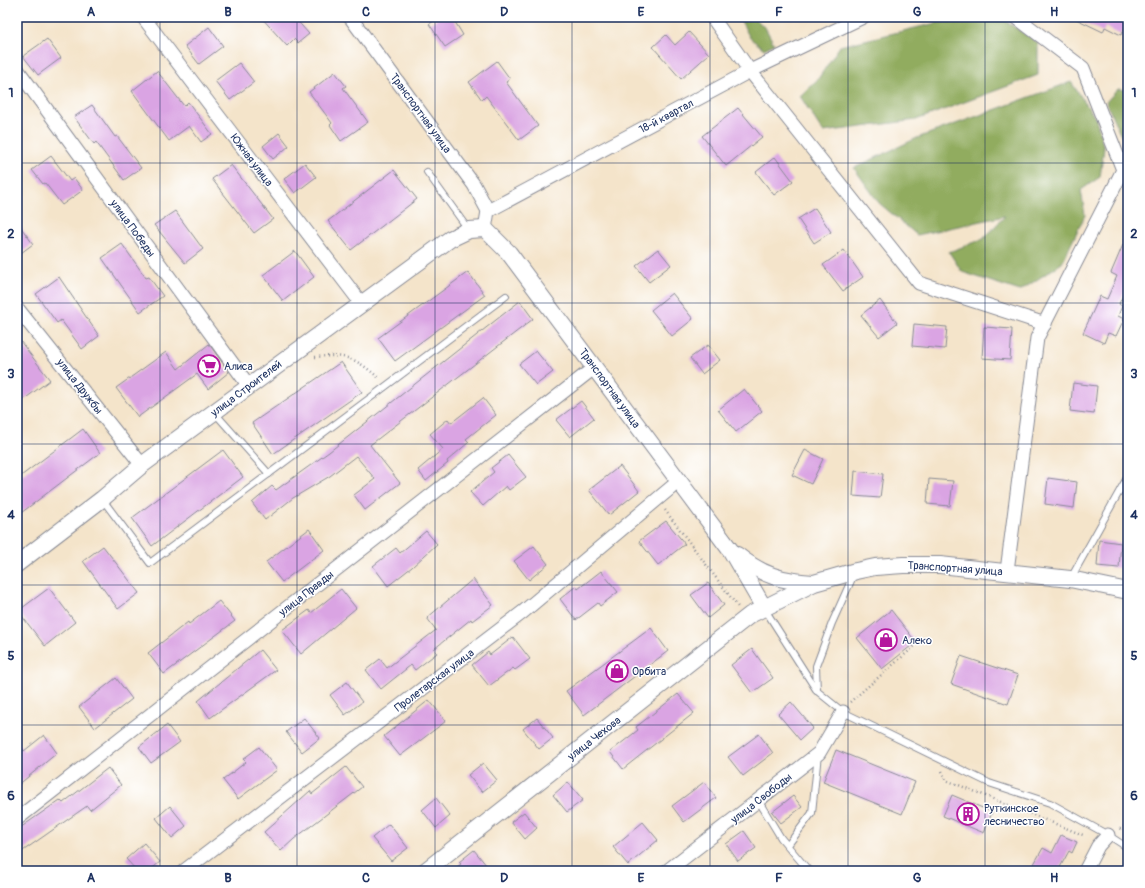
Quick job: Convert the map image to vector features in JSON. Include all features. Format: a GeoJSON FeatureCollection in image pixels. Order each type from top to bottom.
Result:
{"type":"FeatureCollection","features":[{"type":"Feature","properties":{"kind":"street","name":"Южная улица"},"geometry":{"type":"LineString","coordinates":[[143,17],[361,303]]}},
{"type":"Feature","properties":{"kind":"street","name":"Транспортная улица"},"geometry":{"type":"LineString","coordinates":[[350,17],[474,185],[488,212]]}},
{"type":"Feature","properties":{"kind":"street"},"geometry":{"type":"LineString","coordinates":[[712,17],[750,71],[919,283],[1044,324]]}},
{"type":"Feature","properties":{"kind":"street","name":"18-й квартал"},"geometry":{"type":"LineString","coordinates":[[488,212],[750,71],[863,17]]}},
{"type":"Feature","properties":{"kind":"street"},"geometry":{"type":"LineString","coordinates":[[1007,571],[1037,338],[1126,167],[1083,68],[1016,17]]}},
{"type":"Feature","properties":{"kind":"street","name":"улица Победы"},"geometry":{"type":"LineString","coordinates":[[17,69],[249,386]]}},
{"type":"Feature","properties":{"kind":"street"},"geometry":{"type":"LineString","coordinates":[[477,229],[488,212]]}},
{"type":"Feature","properties":{"kind":"street","name":"улица Строителей"},"geometry":{"type":"LineString","coordinates":[[17,564],[102,499],[142,465],[361,303],[450,239],[477,229]]}},
{"type":"Feature","properties":{"kind":"street","name":"Транспортная улица"},"geometry":{"type":"LineString","coordinates":[[477,229],[509,253],[731,550]]}},
{"type":"Feature","properties":{"kind":"street","name":"улица Дружбы"},"geometry":{"type":"LineString","coordinates":[[17,308],[142,465]]}},
{"type":"Feature","properties":{"kind":"street","name":"улица Правды"},"geometry":{"type":"LineString","coordinates":[[17,819],[595,367]]}},
{"type":"Feature","properties":{"kind":"street","name":"Пролетарская улица"},"geometry":{"type":"LineString","coordinates":[[184,871],[523,612],[679,481]]}},
{"type":"Feature","properties":{"kind":"street"},"geometry":{"type":"LineString","coordinates":[[731,550],[751,566],[770,576],[790,582],[814,583]]}},
{"type":"Feature","properties":{"kind":"street"},"geometry":{"type":"LineString","coordinates":[[731,550],[764,608]]}},
{"type":"Feature","properties":{"kind":"street","name":"Транспортная улица"},"geometry":{"type":"LineString","coordinates":[[764,608],[814,583],[856,571],[903,565],[940,565],[1070,578],[1128,591]]}},
{"type":"Feature","properties":{"kind":"street","name":"улица Чехова"},"geometry":{"type":"LineString","coordinates":[[426,871],[750,615],[764,608]]}},
{"type":"Feature","properties":{"kind":"street","name":"улица Свободы"},"geometry":{"type":"LineString","coordinates":[[667,871],[819,753],[846,707]]}},
{"type":"Feature","properties":{"kind":"street"},"geometry":{"type":"LineString","coordinates":[[1085,871],[1105,838]]}},
{"type":"Feature","properties":{"kind":"lane"},"geometry":{"type":"LineString","coordinates":[[427,172],[477,229]]}},
{"type":"Feature","properties":{"kind":"lane"},"geometry":{"type":"LineString","coordinates":[[102,499],[150,564],[506,296]]}},
{"type":"Feature","properties":{"kind":"lane"},"geometry":{"type":"LineString","coordinates":[[214,412],[268,474]]}},
{"type":"Feature","properties":{"kind":"lane"},"geometry":{"type":"LineString","coordinates":[[1070,578],[1128,476]]}},
{"type":"Feature","properties":{"kind":"lane"},"geometry":{"type":"LineString","coordinates":[[817,691],[816,666],[832,623],[856,571]]}},
{"type":"Feature","properties":{"kind":"lane"},"geometry":{"type":"LineString","coordinates":[[764,608],[817,691],[937,758],[989,783],[1050,803],[1105,838],[1128,848]]}},
{"type":"Feature","properties":{"kind":"lane"},"geometry":{"type":"LineString","coordinates":[[788,845],[812,813],[819,753]]}},
{"type":"Feature","properties":{"kind":"lane"},"geometry":{"type":"LineString","coordinates":[[758,800],[788,845],[809,871]]}},
{"type":"Feature","properties":{"kind":"path"},"geometry":{"type":"LineString","coordinates":[[314,357],[337,355],[360,362],[387,385]]}},
{"type":"Feature","properties":{"kind":"path"},"geometry":{"type":"LineString","coordinates":[[657,500],[739,609]]}},
{"type":"Feature","properties":{"kind":"path"},"geometry":{"type":"LineString","coordinates":[[846,707],[924,638]]}},
{"type":"Feature","properties":{"kind":"path"},"geometry":{"type":"LineString","coordinates":[[937,758],[946,780],[1105,838]]}},
{"type":"Feature","properties":{"kind":"green space"},"geometry":{"type":"Polygon","coordinates":[[[745,17],[754,17],[766,29],[774,44],[764,49],[750,38],[740,19],[745,17]]]}},
{"type":"Feature","properties":{"kind":"green space"},"geometry":{"type":"Polygon","coordinates":[[[1001,18],[1038,43],[1038,75],[916,120],[823,132],[800,96],[818,79],[840,46],[936,23],[1001,18]]]}},
{"type":"Feature","properties":{"kind":"green space"},"geometry":{"type":"Polygon","coordinates":[[[1071,82],[1096,119],[1104,148],[1100,177],[1081,190],[1085,215],[1062,263],[1020,291],[962,272],[949,252],[983,239],[1005,216],[917,235],[879,203],[854,168],[917,138],[1071,82]]]}},
{"type":"Feature","properties":{"kind":"green space"},"geometry":{"type":"Polygon","coordinates":[[[1118,89],[1128,90],[1128,142],[1120,134],[1106,102],[1118,89]]]}},
{"type":"Feature","properties":{"kind":"building"},"geometry":{"type":"Polygon","coordinates":[[[261,17],[294,17],[309,34],[298,43],[294,39],[287,46],[261,17]]]}},
{"type":"Feature","properties":{"kind":"building"},"geometry":{"type":"Polygon","coordinates":[[[440,17],[452,17],[463,35],[445,47],[429,24],[440,17]]]}},
{"type":"Feature","properties":{"kind":"building"},"geometry":{"type":"Polygon","coordinates":[[[1072,17],[1128,17],[1128,21],[1121,35],[1105,27],[1103,32],[1072,17]]]}},
{"type":"Feature","properties":{"kind":"building"},"geometry":{"type":"Polygon","coordinates":[[[209,27],[223,46],[199,64],[185,46],[209,27]]]}},
{"type":"Feature","properties":{"kind":"building"},"geometry":{"type":"Polygon","coordinates":[[[689,32],[709,54],[681,79],[653,47],[666,35],[675,45],[689,32]]]}},
{"type":"Feature","properties":{"kind":"building"},"geometry":{"type":"Polygon","coordinates":[[[47,39],[61,58],[38,75],[23,56],[47,39]]]}},
{"type":"Feature","properties":{"kind":"building"},"geometry":{"type":"Polygon","coordinates":[[[497,61],[510,79],[506,82],[538,126],[519,140],[486,96],[482,100],[469,82],[497,61]]]}},
{"type":"Feature","properties":{"kind":"building"},"geometry":{"type":"Polygon","coordinates":[[[239,63],[254,82],[230,100],[215,81],[239,63]]]}},
{"type":"Feature","properties":{"kind":"building"},"geometry":{"type":"Polygon","coordinates":[[[157,71],[184,106],[188,102],[212,134],[201,142],[189,126],[169,141],[132,91],[157,71]]]}},
{"type":"Feature","properties":{"kind":"building"},"geometry":{"type":"Polygon","coordinates":[[[335,72],[346,86],[343,88],[368,122],[341,141],[330,125],[332,123],[309,92],[335,72]]]}},
{"type":"Feature","properties":{"kind":"building"},"geometry":{"type":"Polygon","coordinates":[[[92,105],[115,137],[117,136],[141,168],[124,180],[96,142],[94,144],[74,117],[92,105]]]}},
{"type":"Feature","properties":{"kind":"building"},"geometry":{"type":"Polygon","coordinates":[[[738,108],[762,137],[726,166],[702,136],[738,108]]]}},
{"type":"Feature","properties":{"kind":"building"},"geometry":{"type":"Polygon","coordinates":[[[279,133],[289,146],[273,159],[263,146],[279,133]]]}},
{"type":"Feature","properties":{"kind":"building"},"geometry":{"type":"Polygon","coordinates":[[[51,156],[70,181],[74,178],[83,190],[62,205],[45,183],[43,184],[32,170],[51,156]]]}},
{"type":"Feature","properties":{"kind":"building"},"geometry":{"type":"Polygon","coordinates":[[[775,157],[793,181],[774,195],[756,172],[775,157]]]}},
{"type":"Feature","properties":{"kind":"building"},"geometry":{"type":"Polygon","coordinates":[[[305,163],[316,177],[295,193],[284,179],[305,163]]]}},
{"type":"Feature","properties":{"kind":"building"},"geometry":{"type":"Polygon","coordinates":[[[231,165],[273,219],[254,233],[212,179],[231,165]]]}},
{"type":"Feature","properties":{"kind":"building"},"geometry":{"type":"Polygon","coordinates":[[[394,170],[417,199],[351,250],[328,221],[394,170]]]}},
{"type":"Feature","properties":{"kind":"building"},"geometry":{"type":"Polygon","coordinates":[[[815,208],[831,232],[814,243],[798,219],[815,208]]]}},
{"type":"Feature","properties":{"kind":"building"},"geometry":{"type":"Polygon","coordinates":[[[175,211],[203,249],[185,263],[154,225],[175,211]]]}},
{"type":"Feature","properties":{"kind":"building"},"geometry":{"type":"Polygon","coordinates":[[[17,222],[33,244],[17,256],[17,222]]]}},
{"type":"Feature","properties":{"kind":"building"},"geometry":{"type":"Polygon","coordinates":[[[1128,233],[1128,284],[1119,304],[1122,306],[1118,316],[1124,319],[1116,336],[1108,333],[1104,343],[1083,333],[1100,296],[1107,299],[1117,276],[1111,273],[1128,233]]]}},
{"type":"Feature","properties":{"kind":"building"},"geometry":{"type":"Polygon","coordinates":[[[122,244],[146,278],[149,277],[163,296],[140,312],[102,258],[122,244]]]}},
{"type":"Feature","properties":{"kind":"building"},"geometry":{"type":"Polygon","coordinates":[[[658,249],[671,265],[649,282],[636,266],[658,249]]]}},
{"type":"Feature","properties":{"kind":"building"},"geometry":{"type":"Polygon","coordinates":[[[844,250],[863,277],[843,291],[823,265],[844,250]]]}},
{"type":"Feature","properties":{"kind":"building"},"geometry":{"type":"Polygon","coordinates":[[[295,251],[314,277],[283,301],[263,275],[295,251]]]}},
{"type":"Feature","properties":{"kind":"building"},"geometry":{"type":"Polygon","coordinates":[[[468,272],[485,295],[395,361],[378,338],[468,272]]]}},
{"type":"Feature","properties":{"kind":"building"},"geometry":{"type":"Polygon","coordinates":[[[59,277],[99,336],[82,349],[61,320],[57,323],[36,294],[59,277]]]}},
{"type":"Feature","properties":{"kind":"building"},"geometry":{"type":"Polygon","coordinates":[[[672,293],[693,319],[672,336],[651,310],[672,293]]]}},
{"type":"Feature","properties":{"kind":"building"},"geometry":{"type":"Polygon","coordinates":[[[880,300],[897,323],[879,337],[861,315],[880,300]]]}},
{"type":"Feature","properties":{"kind":"building"},"geometry":{"type":"Polygon","coordinates":[[[520,301],[533,319],[370,445],[400,483],[365,510],[354,495],[375,479],[356,456],[330,476],[293,498],[265,520],[252,503],[272,486],[276,490],[329,452],[520,301]]]}},
{"type":"Feature","properties":{"kind":"building"},"geometry":{"type":"Polygon","coordinates":[[[914,324],[947,327],[945,349],[912,346],[914,324]]]}},
{"type":"Feature","properties":{"kind":"building"},"geometry":{"type":"Polygon","coordinates":[[[984,327],[1012,329],[1010,360],[982,358],[984,327]]]}},
{"type":"Feature","properties":{"kind":"building"},"geometry":{"type":"Polygon","coordinates":[[[17,337],[50,380],[23,400],[17,393],[17,337]]]}},
{"type":"Feature","properties":{"kind":"building"},"geometry":{"type":"Polygon","coordinates":[[[209,344],[229,372],[208,389],[197,374],[138,417],[116,388],[166,352],[178,369],[209,344]]]}},
{"type":"Feature","properties":{"kind":"building"},"geometry":{"type":"Polygon","coordinates":[[[708,345],[720,360],[702,374],[690,358],[708,345]]]}},
{"type":"Feature","properties":{"kind":"building"},"geometry":{"type":"Polygon","coordinates":[[[536,351],[553,372],[536,385],[519,364],[536,351]]]}},
{"type":"Feature","properties":{"kind":"building"},"geometry":{"type":"Polygon","coordinates":[[[341,362],[362,392],[273,454],[252,423],[341,362]]]}},
{"type":"Feature","properties":{"kind":"building"},"geometry":{"type":"Polygon","coordinates":[[[1073,383],[1097,386],[1094,414],[1070,411],[1073,383]]]}},
{"type":"Feature","properties":{"kind":"building"},"geometry":{"type":"Polygon","coordinates":[[[744,389],[762,411],[736,432],[718,410],[744,389]]]}},
{"type":"Feature","properties":{"kind":"building"},"geometry":{"type":"Polygon","coordinates":[[[483,398],[496,415],[466,439],[469,442],[447,461],[448,463],[426,481],[418,470],[443,449],[430,434],[448,419],[451,423],[483,398]]]}},
{"type":"Feature","properties":{"kind":"building"},"geometry":{"type":"Polygon","coordinates":[[[581,401],[594,418],[570,437],[556,420],[581,401]]]}},
{"type":"Feature","properties":{"kind":"building"},"geometry":{"type":"Polygon","coordinates":[[[83,429],[100,453],[17,516],[17,479],[83,429]]]}},
{"type":"Feature","properties":{"kind":"building"},"geometry":{"type":"Polygon","coordinates":[[[223,450],[243,477],[152,546],[132,518],[223,450]]]}},
{"type":"Feature","properties":{"kind":"building"},"geometry":{"type":"Polygon","coordinates":[[[805,450],[823,459],[811,484],[792,475],[805,450]]]}},
{"type":"Feature","properties":{"kind":"building"},"geometry":{"type":"Polygon","coordinates":[[[508,455],[526,477],[509,490],[506,486],[483,506],[470,492],[494,472],[491,468],[508,455]]]}},
{"type":"Feature","properties":{"kind":"building"},"geometry":{"type":"Polygon","coordinates":[[[620,466],[639,491],[609,515],[589,490],[620,466]]]}},
{"type":"Feature","properties":{"kind":"building"},"geometry":{"type":"Polygon","coordinates":[[[855,471],[883,474],[880,498],[853,496],[855,471]]]}},
{"type":"Feature","properties":{"kind":"building"},"geometry":{"type":"Polygon","coordinates":[[[1048,478],[1077,482],[1074,508],[1045,504],[1048,478]]]}},
{"type":"Feature","properties":{"kind":"building"},"geometry":{"type":"Polygon","coordinates":[[[929,479],[953,481],[950,506],[927,504],[929,479]]]}},
{"type":"Feature","properties":{"kind":"building"},"geometry":{"type":"Polygon","coordinates":[[[666,521],[685,544],[658,565],[639,541],[666,521]]]}},
{"type":"Feature","properties":{"kind":"building"},"geometry":{"type":"Polygon","coordinates":[[[309,529],[324,550],[282,582],[266,562],[309,529]]]}},
{"type":"Feature","properties":{"kind":"building"},"geometry":{"type":"Polygon","coordinates":[[[426,531],[437,544],[388,586],[373,566],[396,548],[400,553],[426,531]]]}},
{"type":"Feature","properties":{"kind":"building"},"geometry":{"type":"Polygon","coordinates":[[[1099,540],[1121,543],[1119,568],[1097,566],[1099,540]]]}},
{"type":"Feature","properties":{"kind":"building"},"geometry":{"type":"Polygon","coordinates":[[[103,546],[139,593],[118,609],[83,561],[103,546]]]}},
{"type":"Feature","properties":{"kind":"building"},"geometry":{"type":"Polygon","coordinates":[[[534,546],[548,564],[529,580],[514,561],[534,546]]]}},
{"type":"Feature","properties":{"kind":"building"},"geometry":{"type":"Polygon","coordinates":[[[601,571],[618,592],[600,606],[598,603],[576,620],[560,599],[576,586],[578,589],[601,571]]]}},
{"type":"Feature","properties":{"kind":"building"},"geometry":{"type":"Polygon","coordinates":[[[473,579],[493,605],[472,621],[471,619],[434,649],[437,653],[415,670],[411,665],[381,689],[366,670],[380,659],[387,668],[436,630],[427,618],[473,579]]]}},
{"type":"Feature","properties":{"kind":"building"},"geometry":{"type":"Polygon","coordinates":[[[708,583],[724,605],[708,618],[691,595],[708,583]]]}},
{"type":"Feature","properties":{"kind":"building"},"geometry":{"type":"Polygon","coordinates":[[[49,588],[75,622],[45,646],[18,611],[49,588]]]}},
{"type":"Feature","properties":{"kind":"building"},"geometry":{"type":"Polygon","coordinates":[[[341,589],[356,608],[301,654],[282,630],[309,610],[311,613],[341,589]]]}},
{"type":"Feature","properties":{"kind":"building"},"geometry":{"type":"Polygon","coordinates":[[[219,601],[235,621],[164,674],[148,653],[188,622],[189,624],[219,601]]]}},
{"type":"Feature","properties":{"kind":"building","name":"Алеко"},"geometry":{"type":"Polygon","coordinates":[[[891,610],[916,642],[882,669],[857,638],[891,610]]]}},
{"type":"Feature","properties":{"kind":"building","name":"Орбита"},"geometry":{"type":"Polygon","coordinates":[[[651,628],[668,651],[584,715],[566,691],[651,628]]]}},
{"type":"Feature","properties":{"kind":"building"},"geometry":{"type":"Polygon","coordinates":[[[513,637],[530,659],[515,670],[513,668],[489,686],[472,665],[488,652],[490,655],[513,637]]]}},
{"type":"Feature","properties":{"kind":"building"},"geometry":{"type":"Polygon","coordinates":[[[752,649],[773,678],[752,693],[731,665],[752,649]]]}},
{"type":"Feature","properties":{"kind":"building"},"geometry":{"type":"Polygon","coordinates":[[[260,650],[276,670],[210,718],[198,701],[260,650]]]}},
{"type":"Feature","properties":{"kind":"building"},"geometry":{"type":"Polygon","coordinates":[[[961,656],[1018,675],[1008,704],[951,684],[961,656]]]}},
{"type":"Feature","properties":{"kind":"building"},"geometry":{"type":"Polygon","coordinates":[[[116,678],[132,699],[95,728],[79,707],[116,678]]]}},
{"type":"Feature","properties":{"kind":"building"},"geometry":{"type":"Polygon","coordinates":[[[347,682],[362,702],[345,715],[330,695],[347,682]]]}},
{"type":"Feature","properties":{"kind":"building"},"geometry":{"type":"Polygon","coordinates":[[[678,694],[694,713],[623,769],[610,752],[638,730],[636,727],[678,694]]]}},
{"type":"Feature","properties":{"kind":"building"},"geometry":{"type":"Polygon","coordinates":[[[429,700],[446,721],[400,756],[384,736],[429,700]]]}},
{"type":"Feature","properties":{"kind":"building"},"geometry":{"type":"Polygon","coordinates":[[[791,702],[813,728],[800,740],[778,714],[791,702]]]}},
{"type":"Feature","properties":{"kind":"building"},"geometry":{"type":"Polygon","coordinates":[[[304,718],[320,738],[302,752],[286,732],[304,718]]]}},
{"type":"Feature","properties":{"kind":"building"},"geometry":{"type":"Polygon","coordinates":[[[537,718],[553,738],[539,749],[523,729],[537,718]]]}},
{"type":"Feature","properties":{"kind":"building"},"geometry":{"type":"Polygon","coordinates":[[[167,725],[180,742],[151,763],[139,747],[167,725]]]}},
{"type":"Feature","properties":{"kind":"building"},"geometry":{"type":"Polygon","coordinates":[[[759,734],[773,753],[743,776],[728,757],[759,734]]]}},
{"type":"Feature","properties":{"kind":"building"},"geometry":{"type":"Polygon","coordinates":[[[44,735],[57,753],[17,786],[17,742],[24,751],[44,735]]]}},
{"type":"Feature","properties":{"kind":"building"},"geometry":{"type":"Polygon","coordinates":[[[259,747],[277,770],[238,799],[223,780],[246,762],[243,759],[259,747]]]}},
{"type":"Feature","properties":{"kind":"building"},"geometry":{"type":"Polygon","coordinates":[[[836,750],[915,782],[902,814],[823,782],[836,750]]]}},
{"type":"Feature","properties":{"kind":"building"},"geometry":{"type":"Polygon","coordinates":[[[483,763],[497,780],[482,792],[468,775],[483,763]]]}},
{"type":"Feature","properties":{"kind":"building"},"geometry":{"type":"Polygon","coordinates":[[[346,767],[362,787],[294,839],[281,851],[264,832],[310,791],[312,794],[346,767]]]}},
{"type":"Feature","properties":{"kind":"building"},"geometry":{"type":"Polygon","coordinates":[[[108,768],[121,785],[90,810],[87,806],[17,855],[17,830],[60,800],[63,803],[108,768]]]}},
{"type":"Feature","properties":{"kind":"building"},"geometry":{"type":"Polygon","coordinates":[[[568,782],[583,800],[567,812],[553,795],[568,782]]]}},
{"type":"Feature","properties":{"kind":"building"},"geometry":{"type":"Polygon","coordinates":[[[704,782],[716,798],[684,822],[672,806],[704,782]]]}},
{"type":"Feature","properties":{"kind":"building","name":"Руткинское лесничество"},"geometry":{"type":"Polygon","coordinates":[[[952,795],[992,812],[984,833],[943,816],[952,795]]]}},
{"type":"Feature","properties":{"kind":"building"},"geometry":{"type":"Polygon","coordinates":[[[793,796],[802,807],[781,823],[772,812],[793,796]]]}},
{"type":"Feature","properties":{"kind":"building"},"geometry":{"type":"Polygon","coordinates":[[[436,798],[450,816],[436,828],[422,810],[436,798]]]}},
{"type":"Feature","properties":{"kind":"building"},"geometry":{"type":"Polygon","coordinates":[[[170,806],[186,826],[172,838],[156,818],[170,806]]]}},
{"type":"Feature","properties":{"kind":"building"},"geometry":{"type":"Polygon","coordinates":[[[524,812],[537,828],[525,839],[511,822],[524,812]]]}},
{"type":"Feature","properties":{"kind":"building"},"geometry":{"type":"Polygon","coordinates":[[[643,822],[658,840],[628,865],[613,847],[643,822]]]}},
{"type":"Feature","properties":{"kind":"building"},"geometry":{"type":"Polygon","coordinates":[[[389,824],[408,848],[391,861],[372,838],[389,824]]]}},
{"type":"Feature","properties":{"kind":"building"},"geometry":{"type":"Polygon","coordinates":[[[744,831],[756,848],[738,861],[726,844],[744,831]]]}},
{"type":"Feature","properties":{"kind":"building"},"geometry":{"type":"Polygon","coordinates":[[[1061,835],[1077,842],[1072,853],[1069,851],[1058,871],[1030,871],[1043,848],[1052,853],[1061,835]]]}},
{"type":"Feature","properties":{"kind":"building"},"geometry":{"type":"Polygon","coordinates":[[[144,843],[160,862],[149,871],[137,871],[126,859],[144,843]]]}},
{"type":"Feature","properties":{"kind":"building"},"geometry":{"type":"Polygon","coordinates":[[[474,850],[491,871],[452,871],[461,864],[459,862],[474,850]]]}},
{"type":"Feature","properties":{"kind":"place","name":"Алиса"},"geometry":{"type":"Point","coordinates":[209,366]}},
{"type":"Feature","properties":{"kind":"place","name":"Алеко"},"geometry":{"type":"Point","coordinates":[886,640]}},
{"type":"Feature","properties":{"kind":"place","name":"Орбита"},"geometry":{"type":"Point","coordinates":[617,671]}},
{"type":"Feature","properties":{"kind":"place","name":"Руткинское лесничество"},"geometry":{"type":"Point","coordinates":[968,814]}}]}
